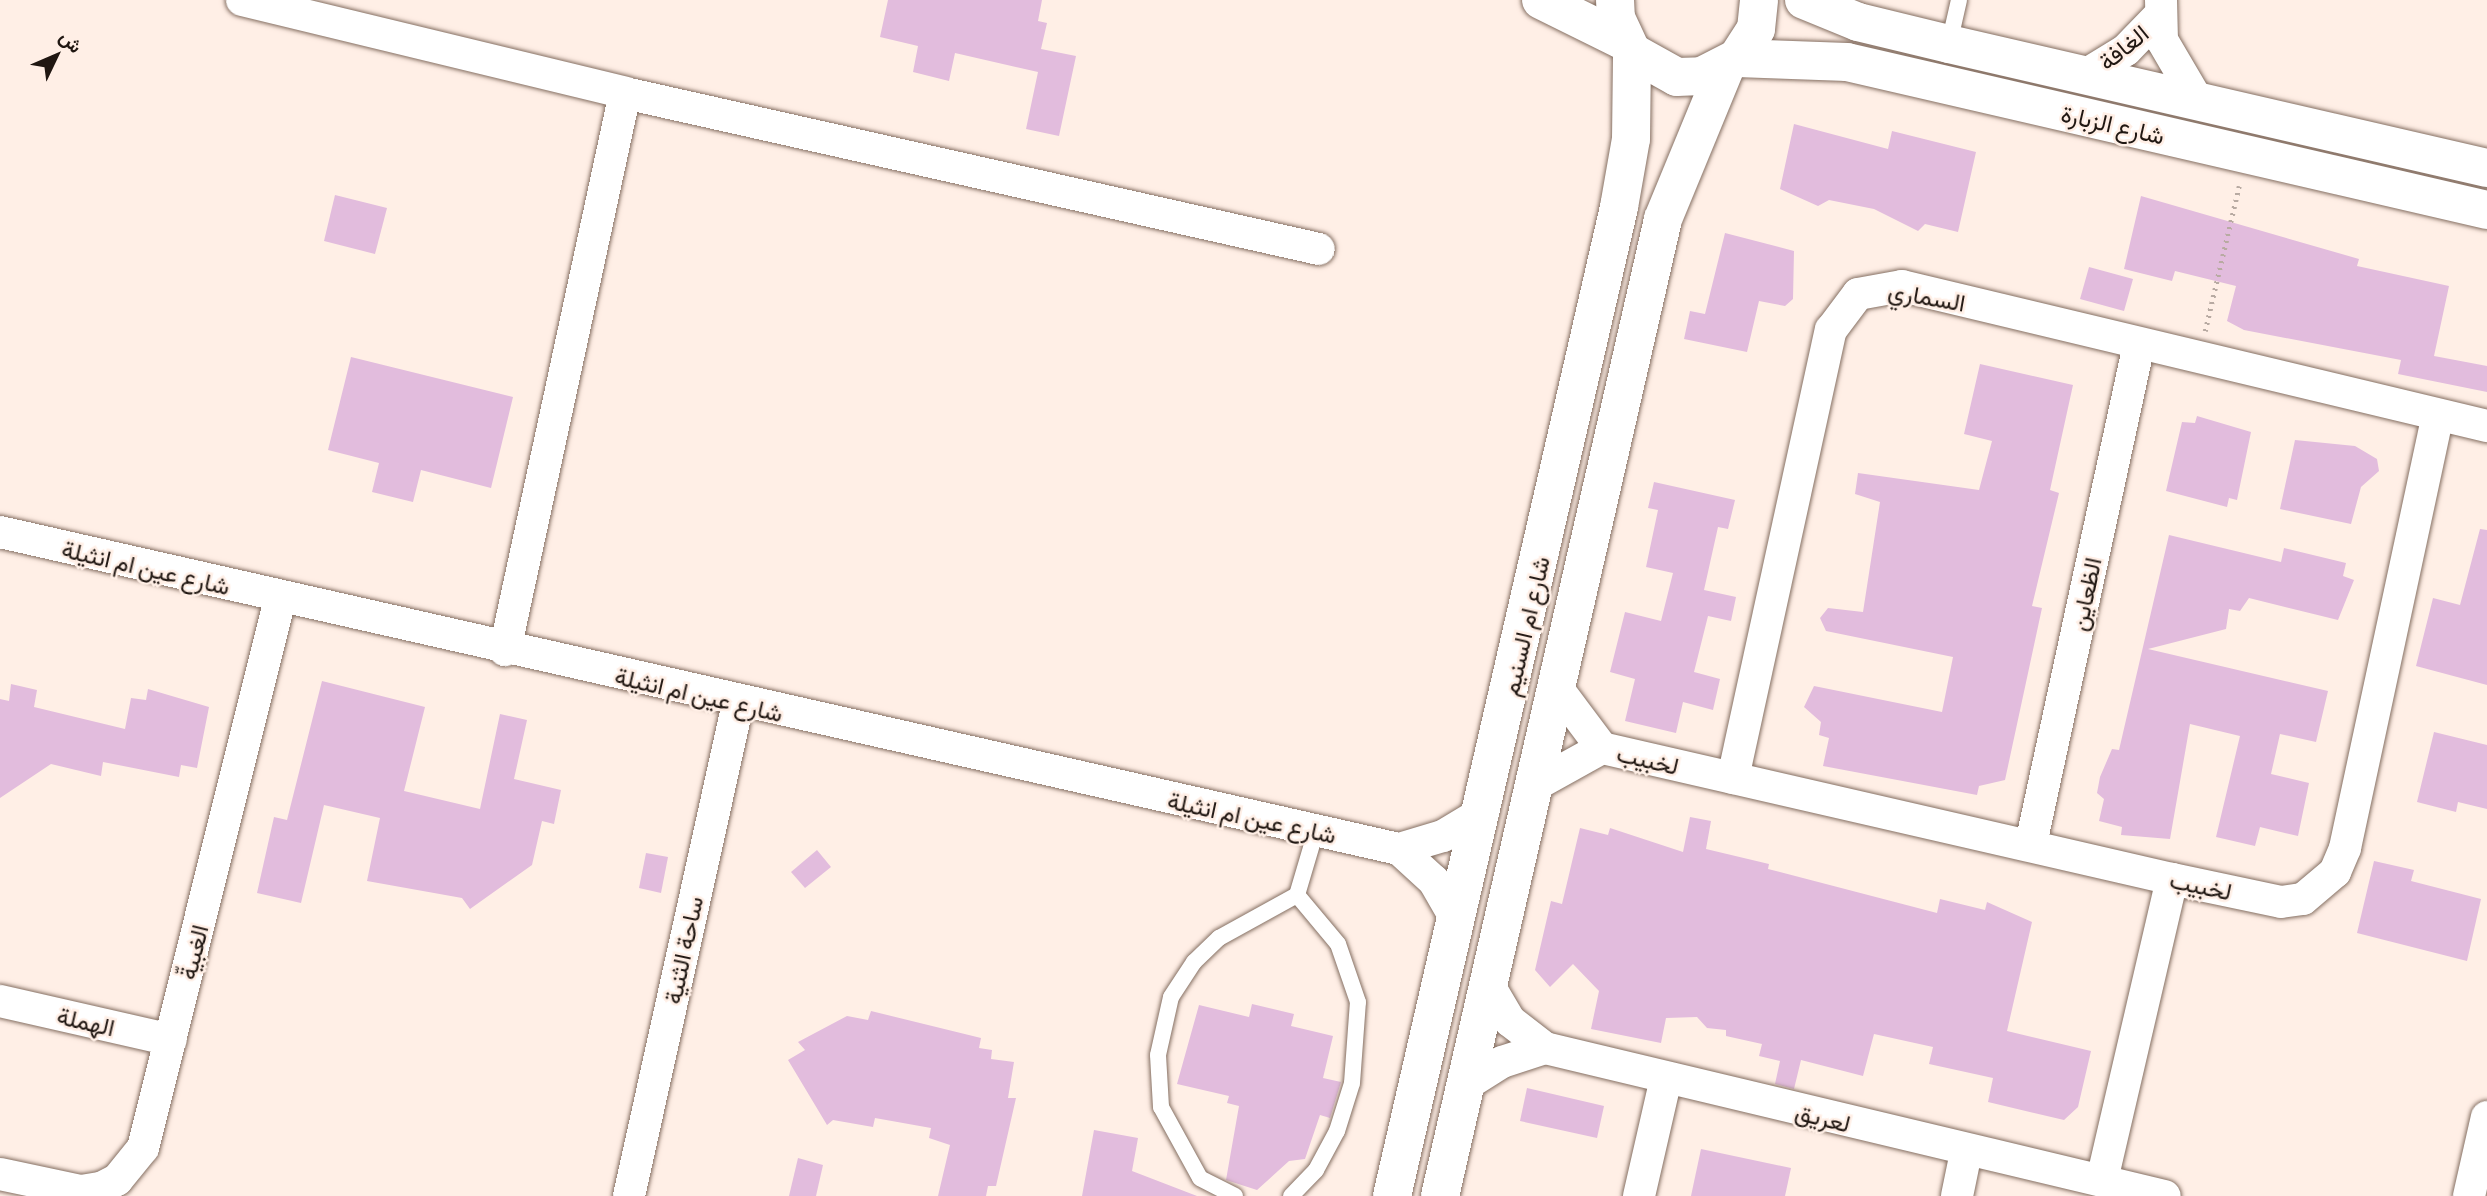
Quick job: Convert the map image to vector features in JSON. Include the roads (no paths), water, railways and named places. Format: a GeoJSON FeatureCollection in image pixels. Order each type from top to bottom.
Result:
{"type":"FeatureCollection","features":[{"type":"Feature","properties":{"kind":"main road"},"geometry":{"type":"LineString","coordinates":[[1541,0],[1628,46]]}},
{"type":"Feature","properties":{"kind":"main road","name":"شارع ام السنيم"},"geometry":{"type":"LineString","coordinates":[[1392,1196],[1483,812],[1619,206],[1631,139],[1628,46],[1615,0]]}},
{"type":"Feature","properties":{"kind":"main road","name":"شارع ام السنيم"},"geometry":{"type":"LineString","coordinates":[[1440,1196],[1488,982],[1537,783],[1663,219],[1731,62],[1756,29],[1759,0]]}},
{"type":"Feature","properties":{"kind":"main road","name":"شارع الزبارة"},"geometry":{"type":"LineString","coordinates":[[1804,0],[1858,22],[1949,44],[2483,164]]}},
{"type":"Feature","properties":{"kind":"main road","name":"شارع الزبارة"},"geometry":{"type":"LineString","coordinates":[[1628,46],[1676,77],[1731,62],[1847,62],[2487,210]]}},
{"type":"Feature","properties":{"kind":"street"},"geometry":{"type":"LineString","coordinates":[[242,0],[625,93],[1319,249]]}},
{"type":"Feature","properties":{"kind":"street","name":"الغافة"},"geometry":{"type":"LineString","coordinates":[[2087,74],[2126,50],[2160,8]]}},
{"type":"Feature","properties":{"kind":"street","name":"الغافة"},"geometry":{"type":"LineString","coordinates":[[2160,8],[2169,61],[2196,98]]}},
{"type":"Feature","properties":{"kind":"street"},"geometry":{"type":"LineString","coordinates":[[505,650],[625,93]]}},
{"type":"Feature","properties":{"kind":"street","name":"السماري"},"geometry":{"type":"LineString","coordinates":[[1733,778],[1831,330],[1843,309],[1858,294],[1902,286],[2198,359],[2487,426]]}},
{"type":"Feature","properties":{"kind":"street","name":"الظعاين"},"geometry":{"type":"LineString","coordinates":[[2031,844],[2139,344]]}},
{"type":"Feature","properties":{"kind":"street","name":"لخبيب"},"geometry":{"type":"LineString","coordinates":[[1557,688],[1602,748],[2031,844],[2172,879],[2281,902],[2303,899],[2335,872],[2438,416]]}},
{"type":"Feature","properties":{"kind":"street","name":"شارع عين ام انثيلة"},"geometry":{"type":"LineString","coordinates":[[0,532],[738,703],[1399,849],[1443,836],[1483,812]]}},
{"type":"Feature","properties":{"kind":"street","name":"الغبيةّ"},"geometry":{"type":"LineString","coordinates":[[0,1174],[81,1191],[117,1180],[143,1148],[280,599]]}},
{"type":"Feature","properties":{"kind":"street","name":"ساحة الثنية"},"geometry":{"type":"LineString","coordinates":[[629,1196],[738,703]]}},
{"type":"Feature","properties":{"kind":"street","name":"لخبيب"},"geometry":{"type":"LineString","coordinates":[[1537,783],[1602,748]]}},
{"type":"Feature","properties":{"kind":"street"},"geometry":{"type":"LineString","coordinates":[[1399,849],[1434,881],[1457,921]]}},
{"type":"Feature","properties":{"kind":"street"},"geometry":{"type":"LineString","coordinates":[[2102,1180],[2172,879]]}},
{"type":"Feature","properties":{"kind":"street","name":"لعريق"},"geometry":{"type":"LineString","coordinates":[[1488,982],[1510,1021],[1545,1048],[1966,1152],[2165,1196]]}},
{"type":"Feature","properties":{"kind":"street","name":"الهملة"},"geometry":{"type":"LineString","coordinates":[[0,1001],[171,1040]]}},
{"type":"Feature","properties":{"kind":"street"},"geometry":{"type":"LineString","coordinates":[[1464,1086],[1502,1062],[1545,1048]]}},
{"type":"Feature","properties":{"kind":"street"},"geometry":{"type":"LineString","coordinates":[[1639,1196],[1666,1078]]}},
{"type":"Feature","properties":{"kind":"street"},"geometry":{"type":"LineString","coordinates":[[2469,1196],[2487,1117]]}},
{"type":"Feature","properties":{"kind":"street"},"geometry":{"type":"LineString","coordinates":[[1957,1196],[1966,1152]]}},
{"type":"Feature","properties":{"kind":"lane"},"geometry":{"type":"LineString","coordinates":[[1949,44],[1959,0]]}},
{"type":"Feature","properties":{"kind":"lane"},"geometry":{"type":"LineString","coordinates":[[1234,1196],[1200,1178],[1167,1118],[1157,1055],[1171,997],[1194,962],[1219,938],[1297,895],[1316,831]]}},
{"type":"Feature","properties":{"kind":"lane"},"geometry":{"type":"LineString","coordinates":[[1292,1196],[1316,1170],[1337,1131],[1352,1083],[1358,1002],[1338,944],[1297,895]]}}]}
